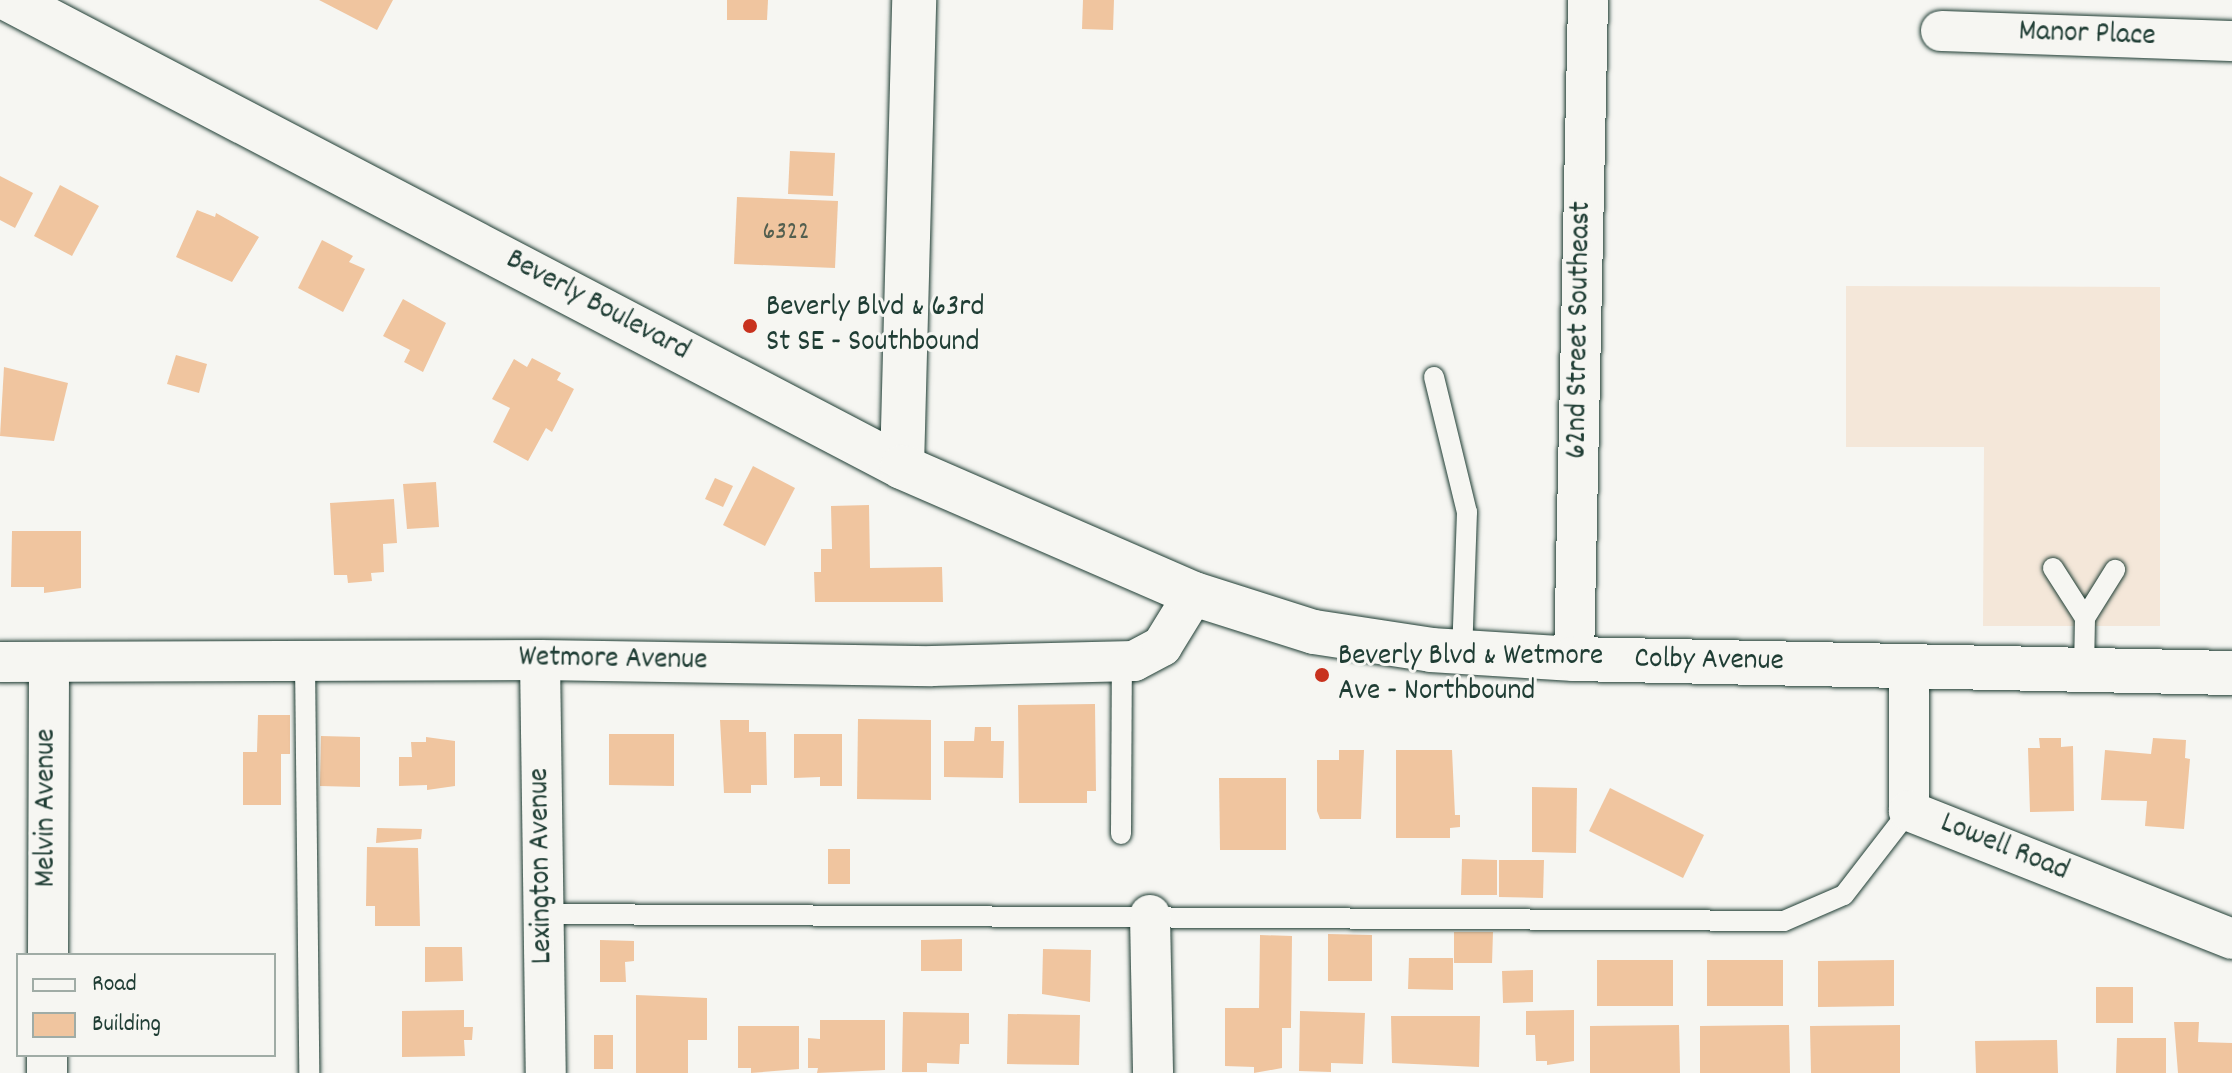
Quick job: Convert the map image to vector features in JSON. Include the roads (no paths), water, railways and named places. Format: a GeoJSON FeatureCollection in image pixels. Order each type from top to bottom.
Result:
{"type":"FeatureCollection","features":[{"type":"Feature","properties":{"kind":"main road","name":"Beverly Boulevard"},"geometry":{"type":"LineString","coordinates":[[10,0],[902,467],[1194,594]]}},
{"type":"Feature","properties":{"kind":"main road"},"geometry":{"type":"LineString","coordinates":[[902,467],[914,0]]}},
{"type":"Feature","properties":{"kind":"main road","name":"Colby Avenue"},"geometry":{"type":"LineString","coordinates":[[1194,594],[1314,632],[1462,652],[1574,659],[2232,673]]}},
{"type":"Feature","properties":{"kind":"street","name":"62nd Street Southeast"},"geometry":{"type":"LineString","coordinates":[[1574,659],[1588,0]]}},
{"type":"Feature","properties":{"kind":"street","name":"Manor Place"},"geometry":{"type":"LineString","coordinates":[[1941,31],[2232,41]]}},
{"type":"Feature","properties":{"kind":"street","name":"Wetmore Avenue"},"geometry":{"type":"LineString","coordinates":[[0,662],[540,660],[932,666],[1122,662],[1162,646],[1194,594]]}},
{"type":"Feature","properties":{"kind":"street","name":"Lexington Avenue"},"geometry":{"type":"LineString","coordinates":[[540,660],[546,1073]]}},
{"type":"Feature","properties":{"kind":"street","name":"Melvin Avenue"},"geometry":{"type":"LineString","coordinates":[[48,953],[49,662]]}},
{"type":"Feature","properties":{"kind":"street","name":"Lowell Road"},"geometry":{"type":"LineString","coordinates":[[1909,668],[1909,811],[2232,939]]}},
{"type":"Feature","properties":{"kind":"street"},"geometry":{"type":"LineString","coordinates":[[1150,915],[1153,1073]]}},
{"type":"Feature","properties":{"kind":"lane"},"geometry":{"type":"LineString","coordinates":[[1434,377],[1467,512],[1462,652]]}},
{"type":"Feature","properties":{"kind":"lane"},"geometry":{"type":"LineString","coordinates":[[2053,568],[2085,618]]}},
{"type":"Feature","properties":{"kind":"lane"},"geometry":{"type":"LineString","coordinates":[[2084,670],[2085,618],[2115,570]]}},
{"type":"Feature","properties":{"kind":"lane"},"geometry":{"type":"LineString","coordinates":[[305,661],[309,1073]]}},
{"type":"Feature","properties":{"kind":"lane"},"geometry":{"type":"LineString","coordinates":[[1121,834],[1122,662]]}},
{"type":"Feature","properties":{"kind":"lane"},"geometry":{"type":"LineString","coordinates":[[544,914],[1150,915],[1784,921],[1844,895],[1909,811]]}},
{"type":"Feature","properties":{"kind":"place","name":"Beverly Blvd & 63rd St SE - Southbound"},"geometry":{"type":"Point","coordinates":[750,326]}},
{"type":"Feature","properties":{"kind":"place","name":"Beverly Blvd & Wetmore Ave - Northbound"},"geometry":{"type":"Point","coordinates":[1322,675]}}]}
